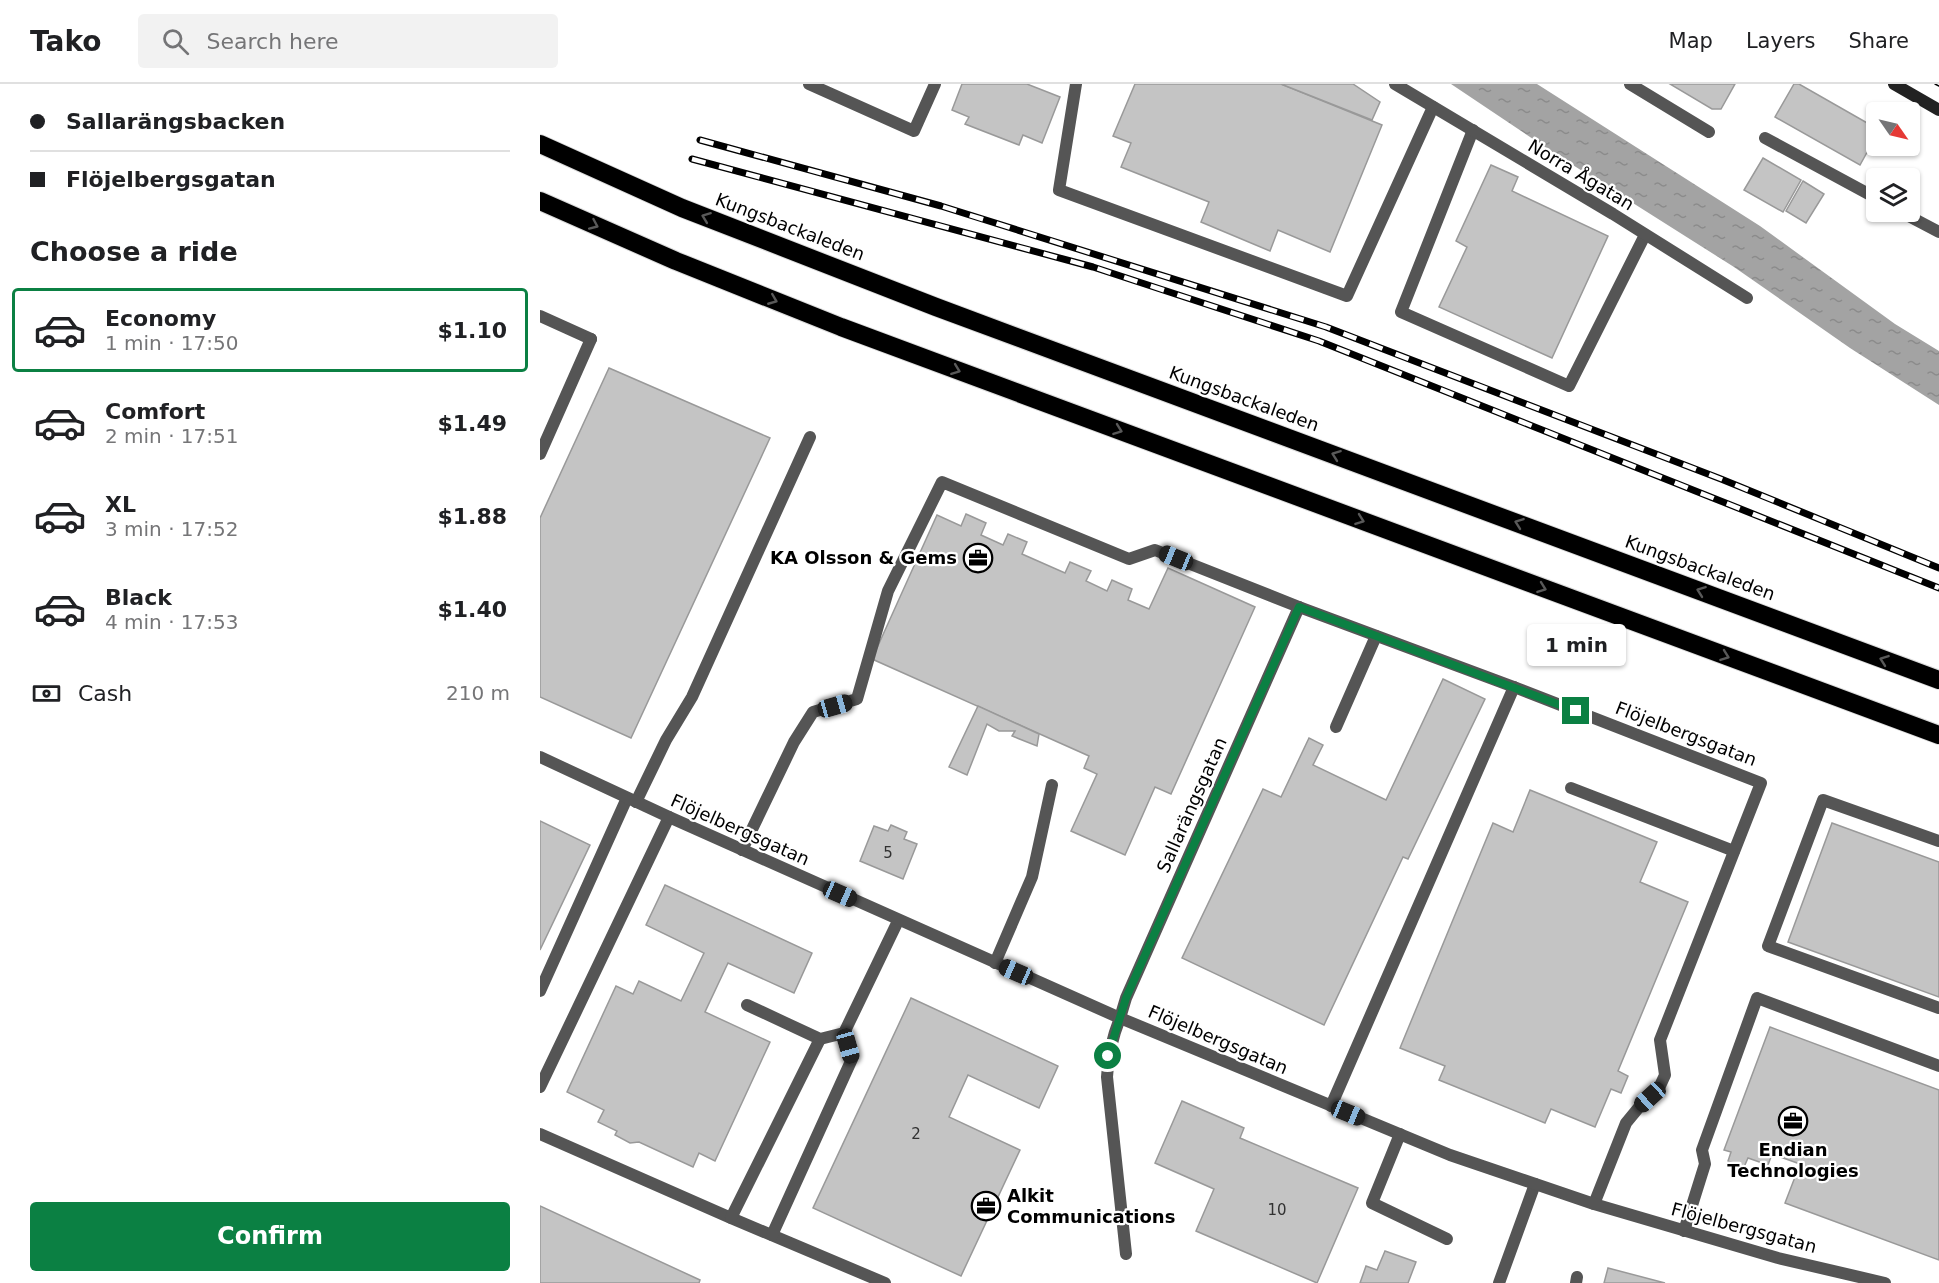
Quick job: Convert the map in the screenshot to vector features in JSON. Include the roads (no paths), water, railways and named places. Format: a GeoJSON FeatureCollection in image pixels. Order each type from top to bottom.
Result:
{"type":"FeatureCollection","features":[{"type":"Feature","properties":{"kind":"highway","name":"Kungsbackaleden"},"geometry":{"type":"LineString","coordinates":[[540,144],[682,208],[936,307],[1939,680]]}},
{"type":"Feature","properties":{"kind":"highway"},"geometry":{"type":"LineString","coordinates":[[540,201],[676,261],[841,327],[1939,735]]}},
{"type":"Feature","properties":{"kind":"main road"},"geometry":{"type":"LineString","coordinates":[[1894,84],[1939,110]]}},
{"type":"Feature","properties":{"kind":"street"},"geometry":{"type":"LineString","coordinates":[[809,84],[914,131],[935,84]]}},
{"type":"Feature","properties":{"kind":"street"},"geometry":{"type":"LineString","coordinates":[[1076,84],[1059,190],[1347,296],[1433,107]]}},
{"type":"Feature","properties":{"kind":"street","name":"Norra Ågatan"},"geometry":{"type":"LineString","coordinates":[[1395,84],[1613,213],[1747,298]]}},
{"type":"Feature","properties":{"kind":"street"},"geometry":{"type":"LineString","coordinates":[[1630,84],[1708,132]]}},
{"type":"Feature","properties":{"kind":"street"},"geometry":{"type":"LineString","coordinates":[[1473,130],[1401,312],[1569,386],[1645,235]]}},
{"type":"Feature","properties":{"kind":"street"},"geometry":{"type":"LineString","coordinates":[[1765,138],[1866,193]]}},
{"type":"Feature","properties":{"kind":"street"},"geometry":{"type":"LineString","coordinates":[[1920,222],[1939,232]]}},
{"type":"Feature","properties":{"kind":"street"},"geometry":{"type":"LineString","coordinates":[[540,316],[591,339],[540,454]]}},
{"type":"Feature","properties":{"kind":"street"},"geometry":{"type":"LineString","coordinates":[[540,991],[632,800],[692,697],[810,437]]}},
{"type":"Feature","properties":{"kind":"street","name":"Flöjelbergsgatan"},"geometry":{"type":"LineString","coordinates":[[742,850],[794,742],[813,712],[857,699],[888,591],[942,482],[1129,559],[1155,550],[1761,783],[1660,1040],[1665,1075],[1659,1088],[1626,1123],[1594,1204]]}},
{"type":"Feature","properties":{"kind":"street","name":"Sallarängsgatan"},"geometry":{"type":"LineString","coordinates":[[1126,1254],[1107,1077],[1108,1056],[1126,998],[1299,607]]}},
{"type":"Feature","properties":{"kind":"street"},"geometry":{"type":"LineString","coordinates":[[1336,727],[1376,636]]}},
{"type":"Feature","properties":{"kind":"street"},"geometry":{"type":"LineString","coordinates":[[1330,1106],[1514,687]]}},
{"type":"Feature","properties":{"kind":"street","name":"Flöjelbergsgatan"},"geometry":{"type":"LineString","coordinates":[[540,756],[898,921],[1120,1018],[1450,1155],[1594,1204],[1778,1258],[1885,1283]]}},
{"type":"Feature","properties":{"kind":"street"},"geometry":{"type":"LineString","coordinates":[[995,963],[1032,877],[1052,785]]}},
{"type":"Feature","properties":{"kind":"street"},"geometry":{"type":"LineString","coordinates":[[1571,788],[1734,851]]}},
{"type":"Feature","properties":{"kind":"street"},"geometry":{"type":"LineString","coordinates":[[1939,841],[1823,800],[1768,946],[1939,1008]]}},
{"type":"Feature","properties":{"kind":"street"},"geometry":{"type":"LineString","coordinates":[[540,1087],[669,817]]}},
{"type":"Feature","properties":{"kind":"street"},"geometry":{"type":"LineString","coordinates":[[772,1235],[852,1059],[844,1034],[898,921]]}},
{"type":"Feature","properties":{"kind":"street"},"geometry":{"type":"LineString","coordinates":[[1684,1230],[1705,1164],[1702,1150],[1757,998],[1939,1066]]}},
{"type":"Feature","properties":{"kind":"street"},"geometry":{"type":"LineString","coordinates":[[747,1005],[820,1039],[844,1034]]}},
{"type":"Feature","properties":{"kind":"street"},"geometry":{"type":"LineString","coordinates":[[731,1218],[820,1039]]}},
{"type":"Feature","properties":{"kind":"street"},"geometry":{"type":"LineString","coordinates":[[540,1134],[885,1283]]}},
{"type":"Feature","properties":{"kind":"street"},"geometry":{"type":"LineString","coordinates":[[1400,1134],[1372,1203],[1447,1239]]}},
{"type":"Feature","properties":{"kind":"street"},"geometry":{"type":"LineString","coordinates":[[1499,1283],[1535,1184]]}},
{"type":"Feature","properties":{"kind":"water"},"geometry":{"type":"Polygon","coordinates":[[[1451,84],[1537,84],[1760,226],[1895,324],[1939,351],[1939,405],[1850,348],[1734,267],[1557,155],[1451,84]]]}},
{"type":"Feature","properties":{"kind":"tram line"},"geometry":{"type":"LineString","coordinates":[[1935,84],[1939,86]]}},
{"type":"Feature","properties":{"kind":"railway"},"geometry":{"type":"LineString","coordinates":[[700,140],[941,206],[1326,327],[1721,479],[1939,568]]}},
{"type":"Feature","properties":{"kind":"railway"},"geometry":{"type":"LineString","coordinates":[[692,159],[1093,267],[1319,341],[1939,588]]}},
{"type":"Feature","properties":{"kind":"place","name":"KA Olsson & Gems"},"geometry":{"type":"Point","coordinates":[978,558]}},
{"type":"Feature","properties":{"kind":"place","name":"Endian Technologies"},"geometry":{"type":"Point","coordinates":[1793,1121]}},
{"type":"Feature","properties":{"kind":"place","name":"Alkit Communications"},"geometry":{"type":"Point","coordinates":[986,1206]}}]}
